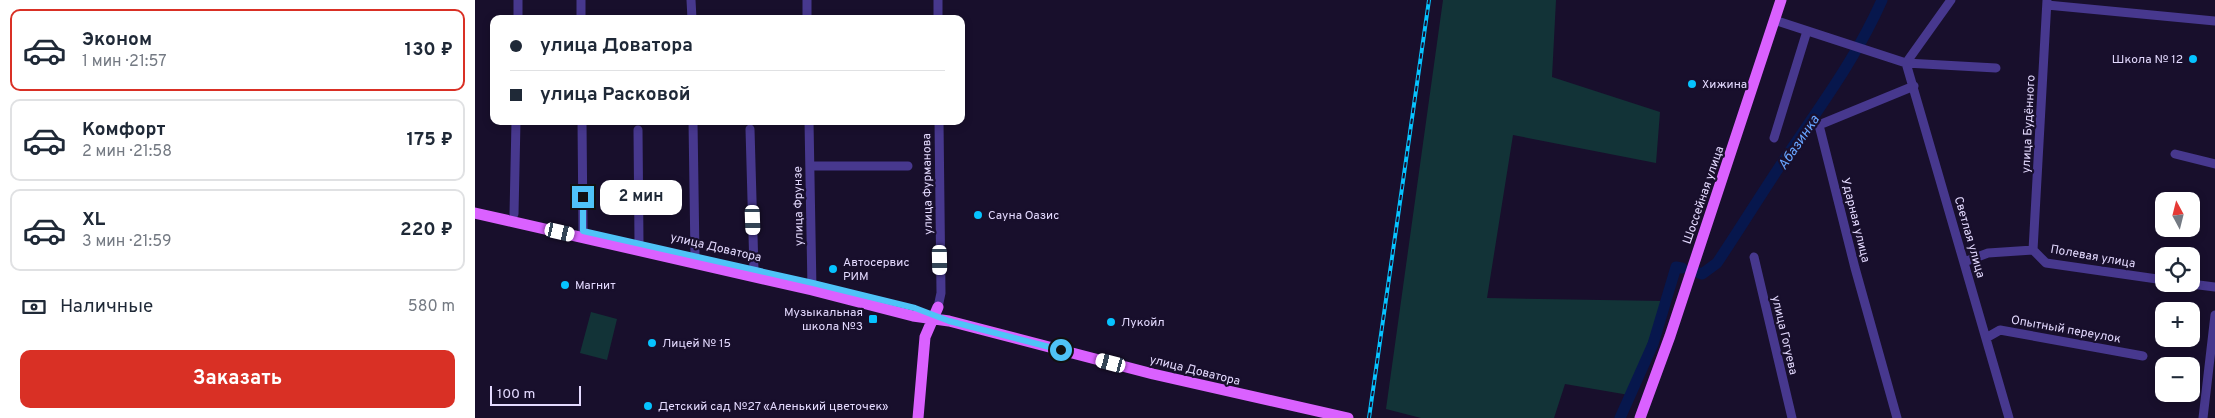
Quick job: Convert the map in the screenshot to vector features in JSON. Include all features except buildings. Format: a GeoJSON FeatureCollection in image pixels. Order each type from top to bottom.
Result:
{"type":"FeatureCollection","features":[{"type":"Feature","properties":{"kind":"main road","name":"Шоссейная улица"},"geometry":{"type":"LineString","coordinates":[[1640,418],[1783,0]]}},
{"type":"Feature","properties":{"kind":"main road","name":"улица Доватора"},"geometry":{"type":"LineString","coordinates":[[475,205],[754,270],[812,286]]}},
{"type":"Feature","properties":{"kind":"main road","name":"улица Доватора"},"geometry":{"type":"LineString","coordinates":[[475,212],[915,308],[949,321],[1163,376],[1348,418]]}},
{"type":"Feature","properties":{"kind":"main road"},"geometry":{"type":"LineString","coordinates":[[918,418],[925,337],[935,315]]}},
{"type":"Feature","properties":{"kind":"main road"},"geometry":{"type":"LineString","coordinates":[[923,418],[928,351],[935,315]]}},
{"type":"Feature","properties":{"kind":"main road","name":"Шоссейная улица"},"geometry":{"type":"LineString","coordinates":[[1647,418],[1648,398]]}},
{"type":"Feature","properties":{"kind":"street"},"geometry":{"type":"LineString","coordinates":[[518,0],[518,15]]}},
{"type":"Feature","properties":{"kind":"street"},"geometry":{"type":"LineString","coordinates":[[581,0],[581,15]]}},
{"type":"Feature","properties":{"kind":"street"},"geometry":{"type":"LineString","coordinates":[[691,0],[692,15]]}},
{"type":"Feature","properties":{"kind":"street"},"geometry":{"type":"LineString","coordinates":[[807,0],[807,15]]}},
{"type":"Feature","properties":{"kind":"street"},"geometry":{"type":"LineString","coordinates":[[938,0],[939,15]]}},
{"type":"Feature","properties":{"kind":"street"},"geometry":{"type":"LineString","coordinates":[[1907,63],[1951,0]]}},
{"type":"Feature","properties":{"kind":"street"},"geometry":{"type":"LineString","coordinates":[[2047,3],[2215,21]]}},
{"type":"Feature","properties":{"kind":"street","name":"улица Будённого"},"geometry":{"type":"LineString","coordinates":[[2033,250],[2047,3]]}},
{"type":"Feature","properties":{"kind":"street"},"geometry":{"type":"LineString","coordinates":[[1776,21],[1907,63],[1996,68]]}},
{"type":"Feature","properties":{"kind":"street"},"geometry":{"type":"LineString","coordinates":[[1774,138],[1807,31]]}},
{"type":"Feature","properties":{"kind":"street","name":"Светлая улица"},"geometry":{"type":"LineString","coordinates":[[1907,63],[2009,418]]}},
{"type":"Feature","properties":{"kind":"street","name":"Ударная улица"},"geometry":{"type":"LineString","coordinates":[[1897,418],[1855,268],[1819,125],[1914,86]]}},
{"type":"Feature","properties":{"kind":"street"},"geometry":{"type":"LineString","coordinates":[[514,214],[516,125]]}},
{"type":"Feature","properties":{"kind":"street"},"geometry":{"type":"LineString","coordinates":[[582,125],[583,231]]}},
{"type":"Feature","properties":{"kind":"street"},"geometry":{"type":"LineString","coordinates":[[693,125],[695,256]]}},
{"type":"Feature","properties":{"kind":"street","name":"улица Фрунзе"},"geometry":{"type":"LineString","coordinates":[[809,125],[812,286]]}},
{"type":"Feature","properties":{"kind":"street","name":"улица Фурманова"},"geometry":{"type":"LineString","coordinates":[[935,315],[941,293],[939,125]]}},
{"type":"Feature","properties":{"kind":"street"},"geometry":{"type":"LineString","coordinates":[[750,129],[754,270]]}},
{"type":"Feature","properties":{"kind":"street"},"geometry":{"type":"LineString","coordinates":[[638,130],[639,243]]}},
{"type":"Feature","properties":{"kind":"street"},"geometry":{"type":"LineString","coordinates":[[2175,154],[2215,164]]}},
{"type":"Feature","properties":{"kind":"street"},"geometry":{"type":"LineString","coordinates":[[810,166],[908,166]]}},
{"type":"Feature","properties":{"kind":"street","name":"Полевая улица"},"geometry":{"type":"LineString","coordinates":[[1964,262],[1988,253],[2033,250],[2046,263],[2155,279]]}},
{"type":"Feature","properties":{"kind":"street","name":"улица Гогуева"},"geometry":{"type":"LineString","coordinates":[[1754,258],[1792,418]]}},
{"type":"Feature","properties":{"kind":"street"},"geometry":{"type":"LineString","coordinates":[[2200,285],[2215,287]]}},
{"type":"Feature","properties":{"kind":"street"},"geometry":{"type":"LineString","coordinates":[[2203,418],[2215,315]]}},
{"type":"Feature","properties":{"kind":"street","name":"Опытный переулок"},"geometry":{"type":"LineString","coordinates":[[1986,338],[2000,330],[2143,356]]}},
{"type":"Feature","properties":{"kind":"green space"},"geometry":{"type":"Polygon","coordinates":[[[1443,0],[1556,0],[1552,77],[1660,112],[1656,163],[1513,135],[1487,298],[1663,301],[1629,395],[1565,384],[1554,418],[1421,418],[1386,409],[1443,0]]]}},
{"type":"Feature","properties":{"kind":"green space"},"geometry":{"type":"Polygon","coordinates":[[[591,312],[617,319],[607,360],[580,353],[591,312]]]}},
{"type":"Feature","properties":{"kind":"waterway","name":"Абазинка"},"geometry":{"type":"LineString","coordinates":[[1699,273],[1702,274],[1717,263],[1823,103],[1860,43],[1882,0]]}},
{"type":"Feature","properties":{"kind":"waterway","name":"Абазинка"},"geometry":{"type":"LineString","coordinates":[[1620,418],[1653,344],[1676,267],[1682,268]]}},
{"type":"Feature","properties":{"kind":"railway"},"geometry":{"type":"LineString","coordinates":[[1369,418],[1429,0]]}},
{"type":"Feature","properties":{"kind":"place","name":"Школа № 12"},"geometry":{"type":"Point","coordinates":[2193,59]}},
{"type":"Feature","properties":{"kind":"place","name":"Хижина"},"geometry":{"type":"Point","coordinates":[1692,84]}},
{"type":"Feature","properties":{"kind":"place","name":"Сауна Оазис"},"geometry":{"type":"Point","coordinates":[978,215]}},
{"type":"Feature","properties":{"kind":"place","name":"Автосервис РИМ"},"geometry":{"type":"Point","coordinates":[833,269]}},
{"type":"Feature","properties":{"kind":"place","name":"Магнит"},"geometry":{"type":"Point","coordinates":[565,285]}},
{"type":"Feature","properties":{"kind":"place","name":"Музыкальная школа №3"},"geometry":{"type":"Point","coordinates":[873,319]}},
{"type":"Feature","properties":{"kind":"place","name":"Лукойл"},"geometry":{"type":"Point","coordinates":[1111,322]}},
{"type":"Feature","properties":{"kind":"place","name":"Лицей № 15"},"geometry":{"type":"Point","coordinates":[652,343]}},
{"type":"Feature","properties":{"kind":"place","name":"Детский сад №27 «Аленький цветочек»"},"geometry":{"type":"Point","coordinates":[648,406]}},
{"type":"Feature","properties":{"kind":"route"},"geometry":{"type":"LineString","coordinates":[[583,197],[583,231],[915,308],[949,321],[1061,350]]}}]}
